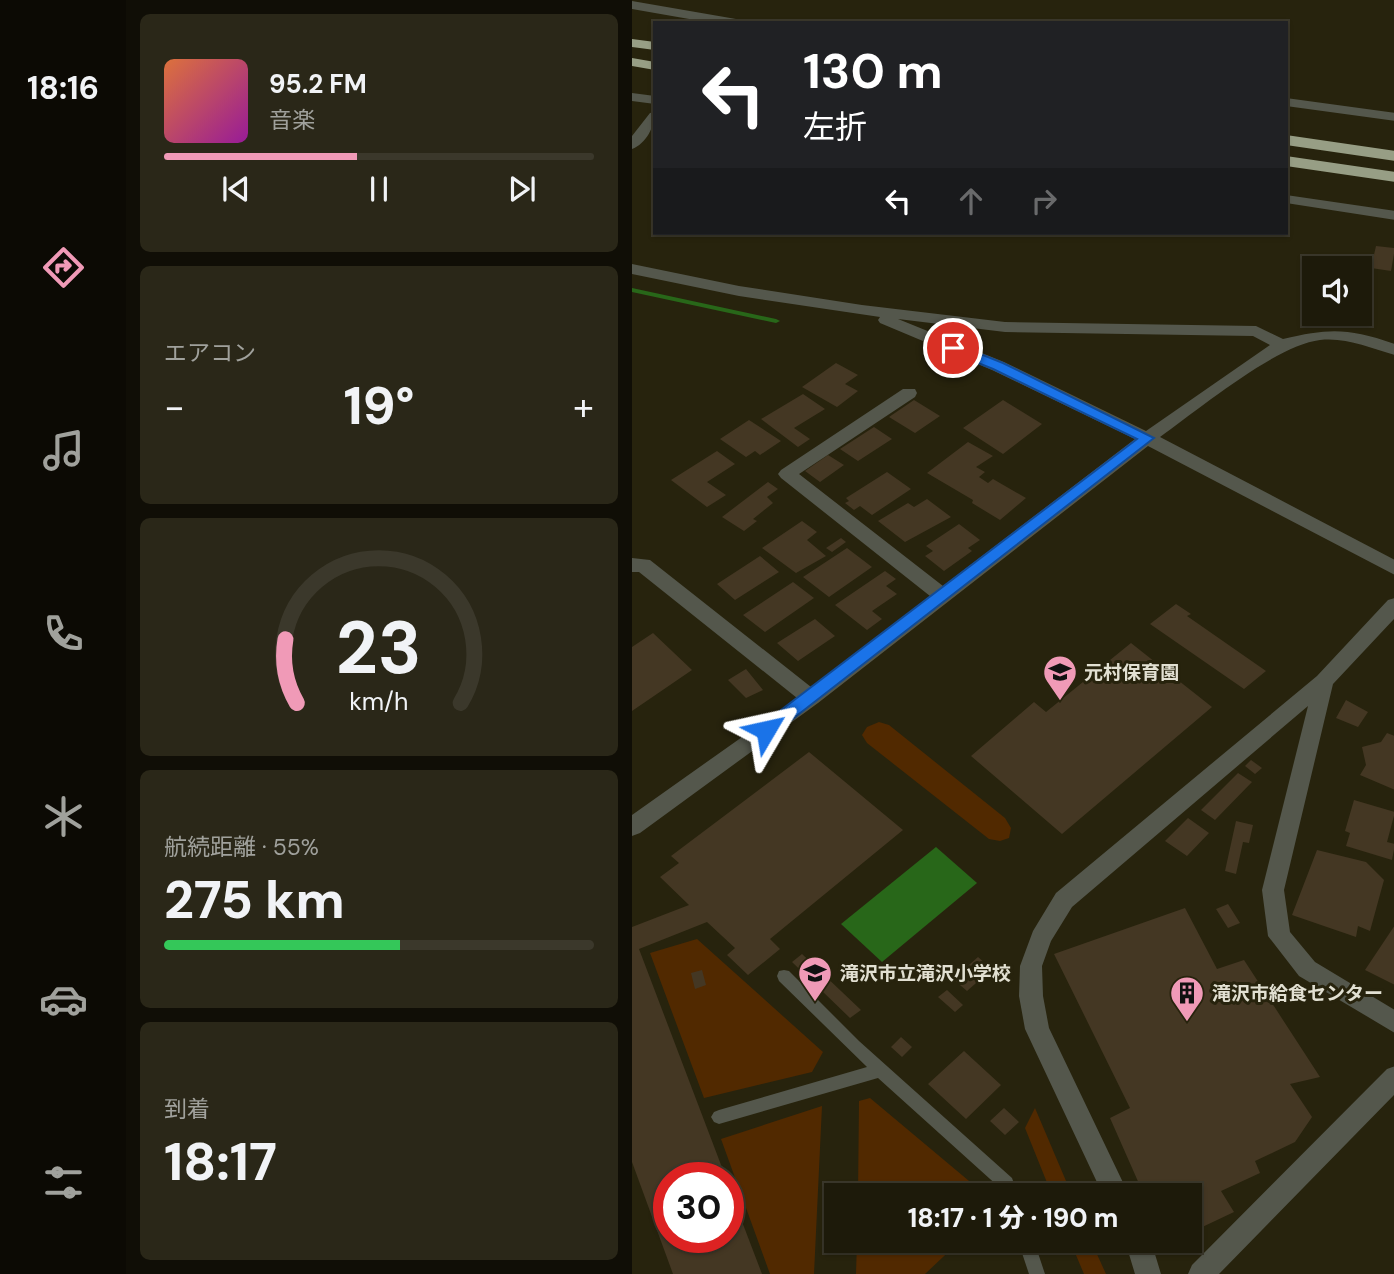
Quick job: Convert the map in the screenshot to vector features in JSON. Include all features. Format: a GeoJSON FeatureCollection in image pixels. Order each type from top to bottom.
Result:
{"type":"FeatureCollection","features":[{"type":"Feature","properties":{"kind":"highway"},"geometry":{"type":"LineString","coordinates":[[632,43],[653,46]]}},
{"type":"Feature","properties":{"kind":"highway"},"geometry":{"type":"LineString","coordinates":[[632,62],[653,66]]}},
{"type":"Feature","properties":{"kind":"highway"},"geometry":{"type":"LineString","coordinates":[[1288,140],[1394,156]]}},
{"type":"Feature","properties":{"kind":"highway"},"geometry":{"type":"LineString","coordinates":[[1288,161],[1394,177]]}},
{"type":"Feature","properties":{"kind":"street"},"geometry":{"type":"LineString","coordinates":[[632,5],[722,21]]}},
{"type":"Feature","properties":{"kind":"street"},"geometry":{"type":"LineString","coordinates":[[632,97],[653,100]]}},
{"type":"Feature","properties":{"kind":"street"},"geometry":{"type":"LineString","coordinates":[[1288,102],[1394,117]]}},
{"type":"Feature","properties":{"kind":"street"},"geometry":{"type":"LineString","coordinates":[[632,145],[653,119]]}},
{"type":"Feature","properties":{"kind":"street"},"geometry":{"type":"LineString","coordinates":[[1288,199],[1394,216]]}},
{"type":"Feature","properties":{"kind":"street"},"geometry":{"type":"LineString","coordinates":[[632,268],[739,291],[862,310],[1005,327],[1256,331],[1281,345]]}},
{"type":"Feature","properties":{"kind":"street"},"geometry":{"type":"LineString","coordinates":[[862,310],[998,366],[1147,438],[1394,569]]}},
{"type":"Feature","properties":{"kind":"street"},"geometry":{"type":"LineString","coordinates":[[632,827],[810,698],[1147,438],[1281,345],[1321,335],[1360,338],[1394,350]]}},
{"type":"Feature","properties":{"kind":"street"},"geometry":{"type":"LineString","coordinates":[[909,393],[787,474],[942,595]]}},
{"type":"Feature","properties":{"kind":"street"},"geometry":{"type":"LineString","coordinates":[[632,565],[643,565],[810,698]]}},
{"type":"Feature","properties":{"kind":"street"},"geometry":{"type":"LineString","coordinates":[[1110,1183],[1037,1029],[1031,996],[1031,967],[1040,938],[1064,900],[1324,681],[1394,606]]}},
{"type":"Feature","properties":{"kind":"street"},"geometry":{"type":"LineString","coordinates":[[1324,681],[1273,890],[1279,936],[1308,969],[1394,1023]]}},
{"type":"Feature","properties":{"kind":"street"},"geometry":{"type":"LineString","coordinates":[[1201,1274],[1394,1077]]}},
{"type":"Feature","properties":{"kind":"street"},"geometry":{"type":"LineString","coordinates":[[1142,1253],[1148,1274]]}},
{"type":"Feature","properties":{"kind":"lane"},"geometry":{"type":"LineString","coordinates":[[784,976],[881,1070],[1006,1183]]}},
{"type":"Feature","properties":{"kind":"lane"},"geometry":{"type":"LineString","coordinates":[[719,1117],[881,1070]]}},
{"type":"Feature","properties":{"kind":"lane"},"geometry":{"type":"LineString","coordinates":[[1030,1253],[1037,1274]]}},
{"type":"Feature","properties":{"kind":"shaded area"},"geometry":{"type":"Polygon","coordinates":[[[879,722],[889,725],[1005,818],[1011,828],[1009,838],[1000,841],[989,839],[867,743],[862,735],[867,727],[879,722]]]}},
{"type":"Feature","properties":{"kind":"shaded area"},"geometry":{"type":"Polygon","coordinates":[[[936,847],[977,883],[882,962],[841,924],[936,847]]]}},
{"type":"Feature","properties":{"kind":"shaded area"},"geometry":{"type":"Polygon","coordinates":[[[697,939],[823,1052],[812,1072],[704,1098],[650,953],[697,939]]]}},
{"type":"Feature","properties":{"kind":"shaded area"},"geometry":{"type":"Polygon","coordinates":[[[870,1098],[971,1183],[858,1183],[859,1101],[870,1098]]]}},
{"type":"Feature","properties":{"kind":"shaded area"},"geometry":{"type":"Polygon","coordinates":[[[822,1106],[814,1274],[770,1274],[744,1202],[744,1162],[729,1162],[721,1139],[822,1106]]]}},
{"type":"Feature","properties":{"kind":"shaded area"},"geometry":{"type":"Polygon","coordinates":[[[1035,1108],[1067,1183],[1047,1183],[1025,1128],[1035,1108]]]}},
{"type":"Feature","properties":{"kind":"shaded area"},"geometry":{"type":"Polygon","coordinates":[[[857,1253],[947,1253],[925,1274],[856,1274],[857,1253]]]}},
{"type":"Feature","properties":{"kind":"shaded area"},"geometry":{"type":"Polygon","coordinates":[[[1075,1253],[1096,1253],[1106,1274],[1084,1274],[1075,1253]]]}},
{"type":"Feature","properties":{"kind":"building"},"geometry":{"type":"Polygon","coordinates":[[[1376,246],[1395,248],[1391,271],[1372,268],[1376,246]]]}},
{"type":"Feature","properties":{"kind":"building"},"geometry":{"type":"Polygon","coordinates":[[[836,363],[858,375],[845,384],[858,391],[837,407],[802,387],[836,363]]]}},
{"type":"Feature","properties":{"kind":"building"},"geometry":{"type":"Polygon","coordinates":[[[803,394],[825,409],[794,428],[810,439],[798,447],[761,419],[803,394]]]}},
{"type":"Feature","properties":{"kind":"building"},"geometry":{"type":"Polygon","coordinates":[[[914,400],[940,416],[915,433],[889,417],[914,400]]]}},
{"type":"Feature","properties":{"kind":"building"},"geometry":{"type":"Polygon","coordinates":[[[1003,400],[1042,424],[1003,454],[963,428],[1003,400]]]}},
{"type":"Feature","properties":{"kind":"building"},"geometry":{"type":"Polygon","coordinates":[[[749,420],[781,441],[760,455],[755,451],[746,457],[720,439],[749,420]]]}},
{"type":"Feature","properties":{"kind":"building"},"geometry":{"type":"Polygon","coordinates":[[[874,427],[892,439],[858,461],[840,449],[874,427]]]}},
{"type":"Feature","properties":{"kind":"building"},"geometry":{"type":"Polygon","coordinates":[[[968,442],[993,456],[976,467],[985,472],[979,477],[988,483],[993,479],[1026,498],[1000,520],[972,503],[973,500],[927,473],[968,442]]]}},
{"type":"Feature","properties":{"kind":"building"},"geometry":{"type":"Polygon","coordinates":[[[717,451],[735,464],[707,482],[726,495],[707,507],[671,480],[717,451]]]}},
{"type":"Feature","properties":{"kind":"building"},"geometry":{"type":"Polygon","coordinates":[[[828,455],[844,465],[820,482],[805,471],[828,455]]]}},
{"type":"Feature","properties":{"kind":"building"},"geometry":{"type":"Polygon","coordinates":[[[887,472],[911,489],[872,515],[860,506],[854,510],[845,503],[849,501],[846,498],[887,472]]]}},
{"type":"Feature","properties":{"kind":"building"},"geometry":{"type":"Polygon","coordinates":[[[768,482],[778,489],[767,497],[773,503],[753,519],[757,521],[744,531],[722,517],[768,482]]]}},
{"type":"Feature","properties":{"kind":"building"},"geometry":{"type":"Polygon","coordinates":[[[927,499],[951,517],[905,542],[878,521],[908,503],[914,507],[927,499]]]}},
{"type":"Feature","properties":{"kind":"building"},"geometry":{"type":"Polygon","coordinates":[[[802,521],[817,532],[807,540],[826,556],[796,573],[762,548],[802,521]]]}},
{"type":"Feature","properties":{"kind":"building"},"geometry":{"type":"Polygon","coordinates":[[[959,524],[980,540],[968,548],[972,551],[944,571],[925,556],[933,551],[926,546],[959,524]]]}},
{"type":"Feature","properties":{"kind":"building"},"geometry":{"type":"Polygon","coordinates":[[[841,538],[846,542],[832,552],[826,548],[841,538]]]}},
{"type":"Feature","properties":{"kind":"building"},"geometry":{"type":"Polygon","coordinates":[[[847,548],[872,567],[829,597],[803,577],[847,548]]]}},
{"type":"Feature","properties":{"kind":"building"},"geometry":{"type":"Polygon","coordinates":[[[760,556],[779,572],[735,600],[717,584],[760,556]]]}},
{"type":"Feature","properties":{"kind":"building"},"geometry":{"type":"Polygon","coordinates":[[[885,571],[896,579],[886,586],[897,594],[872,611],[882,619],[867,630],[835,605],[885,571]]]}},
{"type":"Feature","properties":{"kind":"building"},"geometry":{"type":"Polygon","coordinates":[[[793,582],[814,598],[765,632],[743,615],[793,582]]]}},
{"type":"Feature","properties":{"kind":"building"},"geometry":{"type":"Polygon","coordinates":[[[1176,604],[1191,614],[1187,616],[1266,671],[1244,689],[1150,624],[1176,604]]]}},
{"type":"Feature","properties":{"kind":"building"},"geometry":{"type":"Polygon","coordinates":[[[815,619],[835,636],[798,661],[777,643],[815,619]]]}},
{"type":"Feature","properties":{"kind":"building"},"geometry":{"type":"Polygon","coordinates":[[[653,633],[692,670],[632,711],[632,647],[653,633]]]}},
{"type":"Feature","properties":{"kind":"building","name":"元村保育園"},"geometry":{"type":"Polygon","coordinates":[[[1131,643],[1212,707],[1062,834],[971,756],[1034,702],[1046,712],[1131,643]]]}},
{"type":"Feature","properties":{"kind":"building"},"geometry":{"type":"Polygon","coordinates":[[[746,669],[763,690],[746,698],[728,680],[746,669]]]}},
{"type":"Feature","properties":{"kind":"building"},"geometry":{"type":"Polygon","coordinates":[[[1346,700],[1368,712],[1358,727],[1336,718],[1346,700]]]}},
{"type":"Feature","properties":{"kind":"building"},"geometry":{"type":"Polygon","coordinates":[[[1387,733],[1395,736],[1395,790],[1360,775],[1366,765],[1362,747],[1381,742],[1387,733]]]}},
{"type":"Feature","properties":{"kind":"building"},"geometry":{"type":"Polygon","coordinates":[[[809,752],[903,830],[770,939],[780,949],[748,975],[727,955],[735,948],[707,922],[639,949],[720,1162],[653,1162],[653,1219],[632,1162],[632,927],[689,905],[660,877],[679,863],[671,856],[809,752]]]}},
{"type":"Feature","properties":{"kind":"building"},"geometry":{"type":"Polygon","coordinates":[[[1251,760],[1262,768],[1255,774],[1245,766],[1251,760]]]}},
{"type":"Feature","properties":{"kind":"building"},"geometry":{"type":"Polygon","coordinates":[[[1238,773],[1252,782],[1215,820],[1201,810],[1238,773]]]}},
{"type":"Feature","properties":{"kind":"building"},"geometry":{"type":"Polygon","coordinates":[[[1354,800],[1395,812],[1387,842],[1395,844],[1392,860],[1346,846],[1350,833],[1345,831],[1354,800]]]}},
{"type":"Feature","properties":{"kind":"building"},"geometry":{"type":"Polygon","coordinates":[[[1188,818],[1209,833],[1187,856],[1165,841],[1188,818]]]}},
{"type":"Feature","properties":{"kind":"building"},"geometry":{"type":"Polygon","coordinates":[[[1236,821],[1253,825],[1249,843],[1243,842],[1236,874],[1225,871],[1236,821]]]}},
{"type":"Feature","properties":{"kind":"building"},"geometry":{"type":"Polygon","coordinates":[[[1317,850],[1366,862],[1384,880],[1370,931],[1358,926],[1356,937],[1292,915],[1317,850]]]}},
{"type":"Feature","properties":{"kind":"building"},"geometry":{"type":"Polygon","coordinates":[[[1228,904],[1240,923],[1228,928],[1216,909],[1228,904]]]}},
{"type":"Feature","properties":{"kind":"building","name":"滝沢市給食センター"},"geometry":{"type":"Polygon","coordinates":[[[1185,908],[1217,969],[1244,960],[1320,1077],[1290,1084],[1312,1117],[1295,1142],[1255,1161],[1260,1173],[1221,1191],[1234,1212],[1202,1227],[1202,1183],[1139,1183],[1110,1118],[1130,1108],[1054,954],[1185,908]]]}},
{"type":"Feature","properties":{"kind":"building"},"geometry":{"type":"Polygon","coordinates":[[[1395,925],[1395,985],[1365,970],[1395,925]]]}},
{"type":"Feature","properties":{"kind":"building"},"geometry":{"type":"Polygon","coordinates":[[[802,954],[861,1010],[850,1018],[792,962],[802,954]]]}},
{"type":"Feature","properties":{"kind":"building"},"geometry":{"type":"Polygon","coordinates":[[[978,957],[992,969],[967,991],[953,979],[978,957]]]}},
{"type":"Feature","properties":{"kind":"building"},"geometry":{"type":"Polygon","coordinates":[[[702,970],[706,985],[695,989],[691,973],[702,970]]]}},
{"type":"Feature","properties":{"kind":"building"},"geometry":{"type":"Polygon","coordinates":[[[947,990],[963,1005],[955,1012],[938,997],[947,990]]]}},
{"type":"Feature","properties":{"kind":"building"},"geometry":{"type":"Polygon","coordinates":[[[901,1037],[912,1047],[902,1057],[891,1047],[901,1037]]]}},
{"type":"Feature","properties":{"kind":"building"},"geometry":{"type":"Polygon","coordinates":[[[964,1051],[1001,1085],[966,1119],[928,1084],[964,1051]]]}},
{"type":"Feature","properties":{"kind":"building"},"geometry":{"type":"Polygon","coordinates":[[[1004,1108],[1019,1122],[1005,1135],[990,1121],[1004,1108]]]}},
{"type":"Feature","properties":{"kind":"building"},"geometry":{"type":"Polygon","coordinates":[[[744,1227],[762,1274],[673,1274],[665,1253],[744,1253],[744,1227]]]}},
{"type":"Feature","properties":{"kind":"waterway"},"geometry":{"type":"LineString","coordinates":[[632,290],[776,321]]}},
{"type":"Feature","properties":{"kind":"place","name":"元村保育園"},"geometry":{"type":"Point","coordinates":[1060,702]}},
{"type":"Feature","properties":{"kind":"place","name":"滝沢市立滝沢小学校"},"geometry":{"type":"Point","coordinates":[815,1003]}},
{"type":"Feature","properties":{"kind":"place","name":"滝沢市給食センター"},"geometry":{"type":"Point","coordinates":[1187,1023]}},
{"type":"Feature","properties":{"kind":"route"},"geometry":{"type":"LineString","coordinates":[[766,730],[1147,438],[998,366],[953,348]]}}]}
